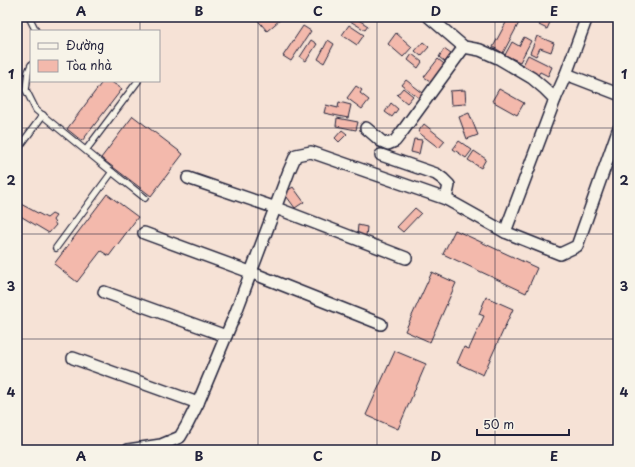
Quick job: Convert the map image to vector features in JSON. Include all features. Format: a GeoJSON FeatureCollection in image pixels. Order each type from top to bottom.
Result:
{"type":"FeatureCollection","features":[{"type":"Feature","properties":{"kind":"street"},"geometry":{"type":"LineString","coordinates":[[429,17],[464,47],[480,50],[498,58],[532,78],[555,99]]}},
{"type":"Feature","properties":{"kind":"street"},"geometry":{"type":"LineString","coordinates":[[505,232],[587,17]]}},
{"type":"Feature","properties":{"kind":"street"},"geometry":{"type":"LineString","coordinates":[[366,128],[381,141],[388,144],[395,141],[464,47]]}},
{"type":"Feature","properties":{"kind":"street"},"geometry":{"type":"LineString","coordinates":[[566,74],[618,94]]}},
{"type":"Feature","properties":{"kind":"street"},"geometry":{"type":"LineString","coordinates":[[128,450],[161,444],[180,437],[188,425],[226,336],[296,155],[311,152],[446,199],[505,232],[560,254],[577,246],[618,130]]}},
{"type":"Feature","properties":{"kind":"street"},"geometry":{"type":"LineString","coordinates":[[381,155],[436,174],[449,185],[446,199]]}},
{"type":"Feature","properties":{"kind":"street"},"geometry":{"type":"LineString","coordinates":[[188,178],[276,208],[406,258]]}},
{"type":"Feature","properties":{"kind":"street"},"geometry":{"type":"LineString","coordinates":[[144,233],[250,272],[381,324]]}},
{"type":"Feature","properties":{"kind":"street"},"geometry":{"type":"LineString","coordinates":[[104,292],[226,336]]}},
{"type":"Feature","properties":{"kind":"street"},"geometry":{"type":"LineString","coordinates":[[73,358],[198,402]]}},
{"type":"Feature","properties":{"kind":"lane"},"geometry":{"type":"LineString","coordinates":[[29,17],[36,30]]}},
{"type":"Feature","properties":{"kind":"lane"},"geometry":{"type":"LineString","coordinates":[[30,67],[26,90],[36,110],[145,198]]}},
{"type":"Feature","properties":{"kind":"lane"},"geometry":{"type":"LineString","coordinates":[[86,150],[137,82]]}},
{"type":"Feature","properties":{"kind":"lane"},"geometry":{"type":"LineString","coordinates":[[17,150],[43,115]]}},
{"type":"Feature","properties":{"kind":"lane"},"geometry":{"type":"LineString","coordinates":[[56,248],[112,172]]}},
{"type":"Feature","properties":{"kind":"building"},"geometry":{"type":"Polygon","coordinates":[[[255,17],[279,17],[281,19],[267,31],[255,17]]]}},
{"type":"Feature","properties":{"kind":"building"},"geometry":{"type":"Polygon","coordinates":[[[352,17],[368,26],[365,30],[350,21],[352,17]]]}},
{"type":"Feature","properties":{"kind":"building"},"geometry":{"type":"Polygon","coordinates":[[[509,17],[518,17],[521,19],[503,53],[493,47],[509,17]]]}},
{"type":"Feature","properties":{"kind":"building"},"geometry":{"type":"Polygon","coordinates":[[[543,17],[558,17],[557,21],[552,18],[547,29],[539,25],[543,17]]]}},
{"type":"Feature","properties":{"kind":"building"},"geometry":{"type":"Polygon","coordinates":[[[349,25],[364,35],[357,45],[342,35],[349,25]]]}},
{"type":"Feature","properties":{"kind":"building"},"geometry":{"type":"Polygon","coordinates":[[[303,26],[311,31],[291,61],[283,56],[303,26]]]}},
{"type":"Feature","properties":{"kind":"building"},"geometry":{"type":"Polygon","coordinates":[[[396,33],[412,47],[403,57],[388,44],[396,33]]]}},
{"type":"Feature","properties":{"kind":"building"},"geometry":{"type":"Polygon","coordinates":[[[537,36],[554,43],[551,52],[540,48],[536,56],[530,53],[537,36]]]}},
{"type":"Feature","properties":{"kind":"building"},"geometry":{"type":"Polygon","coordinates":[[[524,37],[531,41],[520,62],[505,55],[512,42],[519,46],[524,37]]]}},
{"type":"Feature","properties":{"kind":"building"},"geometry":{"type":"Polygon","coordinates":[[[311,40],[317,44],[306,61],[300,57],[311,40]]]}},
{"type":"Feature","properties":{"kind":"building"},"geometry":{"type":"Polygon","coordinates":[[[328,40],[334,44],[324,63],[318,59],[328,40]]]}},
{"type":"Feature","properties":{"kind":"building"},"geometry":{"type":"Polygon","coordinates":[[[423,42],[429,47],[421,56],[415,51],[423,42]]]}},
{"type":"Feature","properties":{"kind":"building"},"geometry":{"type":"Polygon","coordinates":[[[444,49],[451,54],[445,62],[439,57],[444,49]]]}},
{"type":"Feature","properties":{"kind":"building"},"geometry":{"type":"Polygon","coordinates":[[[412,54],[422,62],[418,68],[408,60],[412,54]]]}},
{"type":"Feature","properties":{"kind":"building"},"geometry":{"type":"Polygon","coordinates":[[[528,55],[552,67],[548,76],[540,72],[537,77],[521,69],[528,55]]]}},
{"type":"Feature","properties":{"kind":"building"},"geometry":{"type":"Polygon","coordinates":[[[438,59],[444,64],[435,76],[437,77],[433,83],[424,77],[438,59]]]}},
{"type":"Feature","properties":{"kind":"building"},"geometry":{"type":"Polygon","coordinates":[[[406,80],[423,93],[419,98],[402,85],[406,80]]]}},
{"type":"Feature","properties":{"kind":"building"},"geometry":{"type":"Polygon","coordinates":[[[102,82],[112,82],[122,89],[82,141],[67,129],[102,82]]]}},
{"type":"Feature","properties":{"kind":"building"},"geometry":{"type":"Polygon","coordinates":[[[356,86],[362,90],[360,93],[369,100],[362,109],[347,98],[356,86]]]}},
{"type":"Feature","properties":{"kind":"building"},"geometry":{"type":"Polygon","coordinates":[[[403,88],[413,96],[407,103],[397,95],[403,88]]]}},
{"type":"Feature","properties":{"kind":"building"},"geometry":{"type":"Polygon","coordinates":[[[499,89],[524,103],[517,115],[492,101],[499,89]]]}},
{"type":"Feature","properties":{"kind":"building"},"geometry":{"type":"Polygon","coordinates":[[[465,90],[466,104],[451,105],[450,91],[465,90]]]}},
{"type":"Feature","properties":{"kind":"building"},"geometry":{"type":"Polygon","coordinates":[[[339,102],[351,105],[348,118],[324,113],[326,105],[338,108],[339,102]]]}},
{"type":"Feature","properties":{"kind":"building"},"geometry":{"type":"Polygon","coordinates":[[[391,103],[398,109],[392,117],[385,112],[391,103]]]}},
{"type":"Feature","properties":{"kind":"building"},"geometry":{"type":"Polygon","coordinates":[[[469,113],[478,135],[467,139],[459,117],[469,113]]]}},
{"type":"Feature","properties":{"kind":"building"},"geometry":{"type":"Polygon","coordinates":[[[133,116],[183,154],[151,196],[101,158],[133,116]]]}},
{"type":"Feature","properties":{"kind":"building"},"geometry":{"type":"Polygon","coordinates":[[[337,118],[358,122],[356,130],[336,126],[337,118]]]}},
{"type":"Feature","properties":{"kind":"building"},"geometry":{"type":"Polygon","coordinates":[[[424,124],[445,141],[439,148],[418,132],[424,124]]]}},
{"type":"Feature","properties":{"kind":"building"},"geometry":{"type":"Polygon","coordinates":[[[342,130],[347,134],[339,142],[335,138],[342,130]]]}},
{"type":"Feature","properties":{"kind":"building"},"geometry":{"type":"Polygon","coordinates":[[[414,139],[422,140],[419,154],[411,152],[414,139]]]}},
{"type":"Feature","properties":{"kind":"building"},"geometry":{"type":"Polygon","coordinates":[[[459,141],[472,150],[466,158],[453,149],[459,141]]]}},
{"type":"Feature","properties":{"kind":"building"},"geometry":{"type":"Polygon","coordinates":[[[474,151],[486,159],[481,168],[468,160],[474,151]]]}},
{"type":"Feature","properties":{"kind":"building"},"geometry":{"type":"Polygon","coordinates":[[[293,187],[304,202],[295,208],[284,193],[293,187]]]}},
{"type":"Feature","properties":{"kind":"building"},"geometry":{"type":"Polygon","coordinates":[[[107,194],[138,217],[109,256],[101,251],[77,282],[54,264],[107,194]]]}},
{"type":"Feature","properties":{"kind":"building"},"geometry":{"type":"Polygon","coordinates":[[[17,202],[47,218],[52,214],[56,216],[53,220],[56,225],[49,233],[17,214],[17,202]]]}},
{"type":"Feature","properties":{"kind":"building"},"geometry":{"type":"Polygon","coordinates":[[[415,208],[421,213],[403,232],[397,227],[415,208]]]}},
{"type":"Feature","properties":{"kind":"building"},"geometry":{"type":"Polygon","coordinates":[[[358,225],[367,227],[366,236],[357,235],[358,225]]]}},
{"type":"Feature","properties":{"kind":"building"},"geometry":{"type":"Polygon","coordinates":[[[455,230],[537,268],[526,293],[443,254],[455,230]]]}},
{"type":"Feature","properties":{"kind":"building"},"geometry":{"type":"Polygon","coordinates":[[[432,272],[456,283],[430,342],[405,331],[432,272]]]}},
{"type":"Feature","properties":{"kind":"building"},"geometry":{"type":"Polygon","coordinates":[[[486,297],[513,309],[483,375],[457,363],[464,347],[469,349],[484,316],[479,314],[486,297]]]}},
{"type":"Feature","properties":{"kind":"building"},"geometry":{"type":"Polygon","coordinates":[[[395,351],[426,364],[398,429],[366,415],[395,351]]]}}]}
